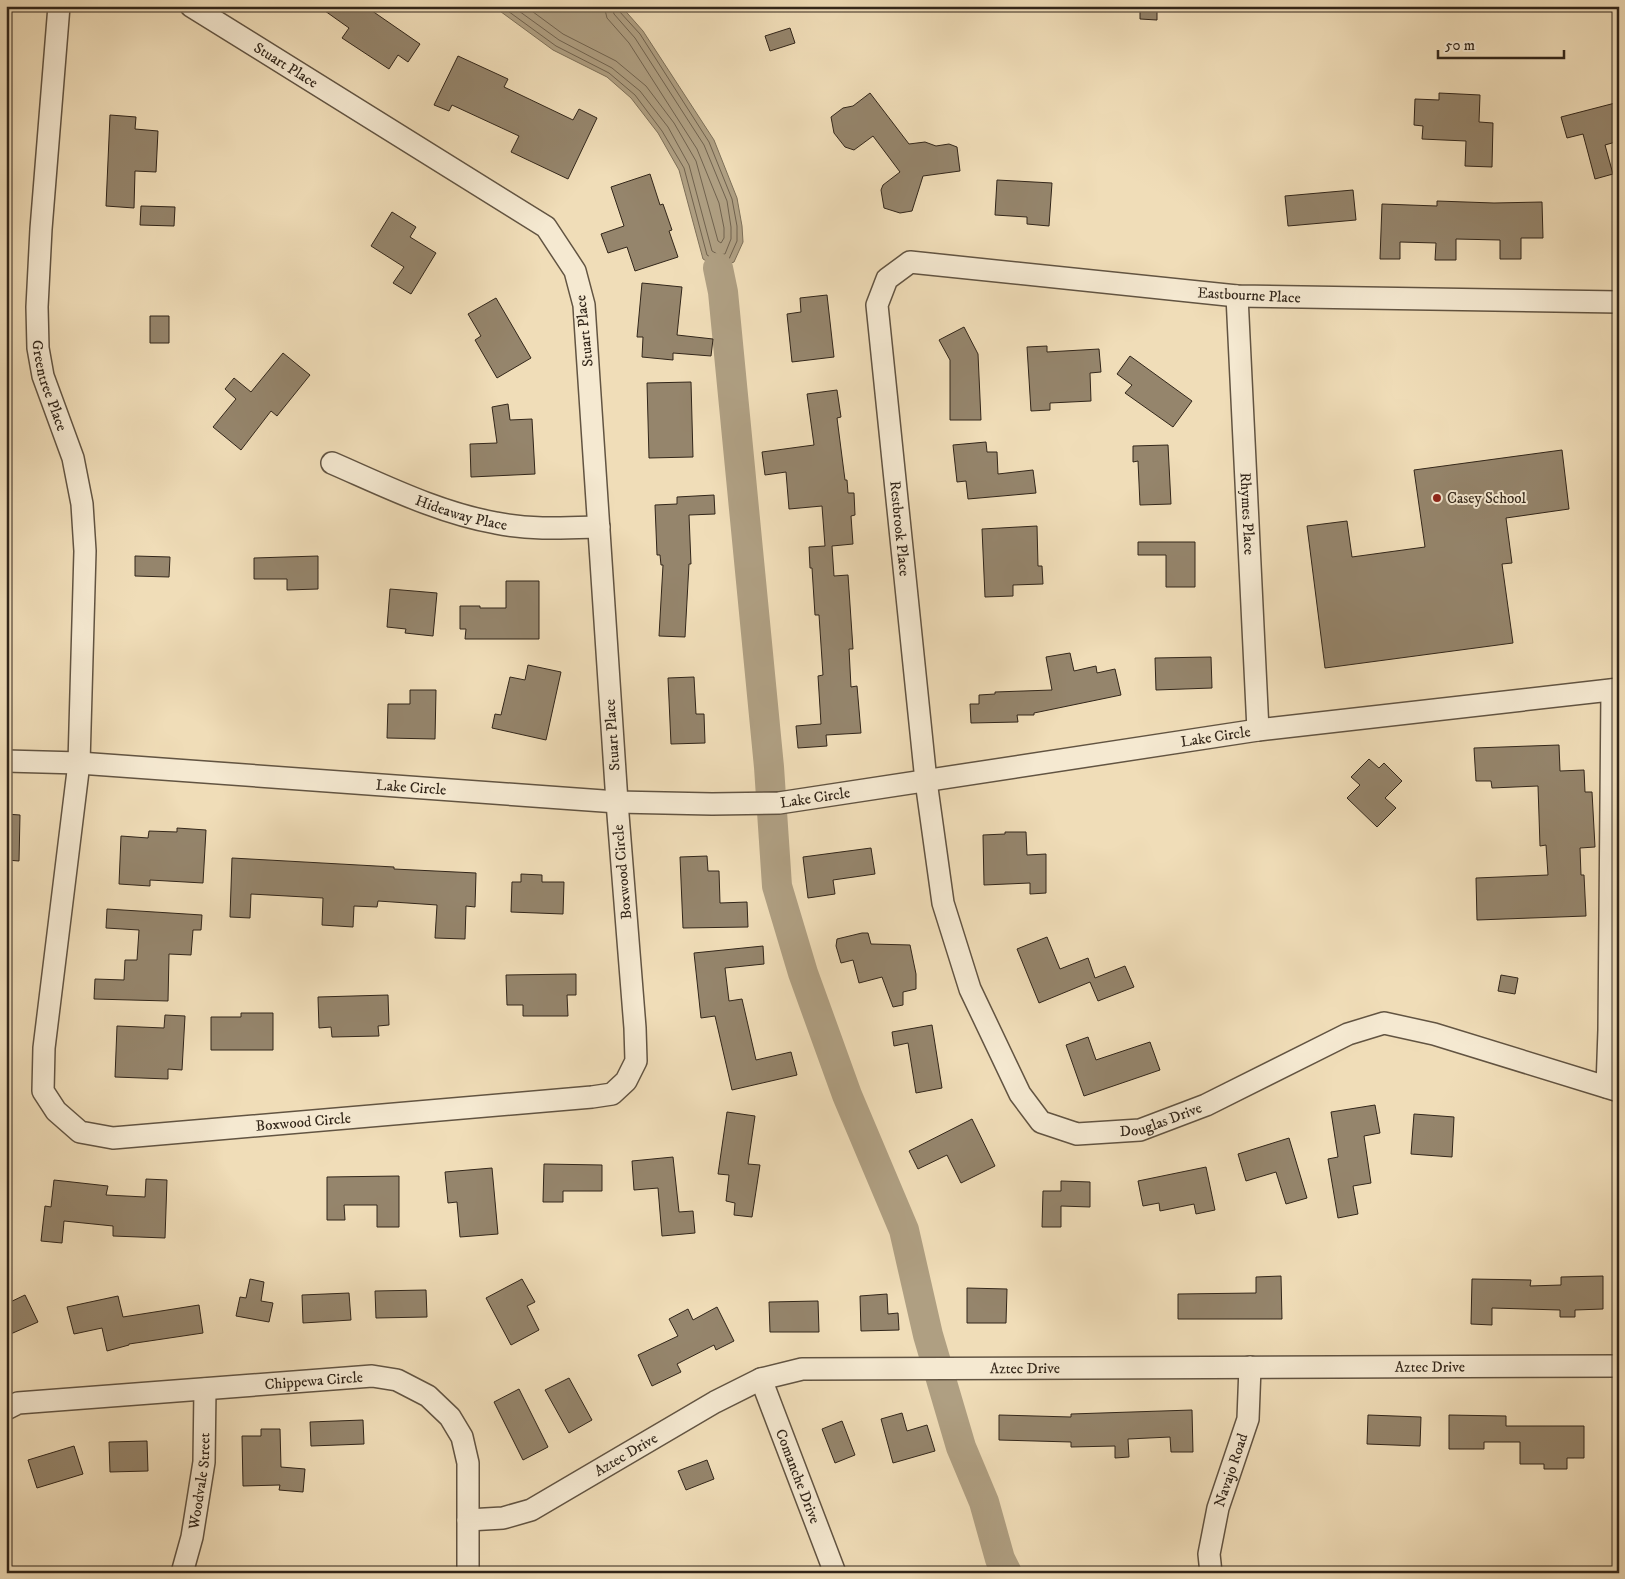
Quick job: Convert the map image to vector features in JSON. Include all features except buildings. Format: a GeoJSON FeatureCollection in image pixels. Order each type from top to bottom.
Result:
{"type":"FeatureCollection","features":[{"type":"Feature","properties":{"kind":"street","name":"Greentree Place"},"geometry":{"type":"LineString","coordinates":[[59,6],[41,229],[37,323],[38,348],[43,376],[72,458],[82,504],[85,551],[79,763]]}},
{"type":"Feature","properties":{"kind":"street","name":"Stuart Place"},"geometry":{"type":"LineString","coordinates":[[191,6],[546,227],[575,271],[584,305],[616,802]]}},
{"type":"Feature","properties":{"kind":"street","name":"Eastbourne Place"},"geometry":{"type":"LineString","coordinates":[[887,279],[910,262],[1236,296],[1619,302]]}},
{"type":"Feature","properties":{"kind":"street","name":"Restbrook Place"},"geometry":{"type":"LineString","coordinates":[[887,279],[877,305],[926,781]]}},
{"type":"Feature","properties":{"kind":"street","name":"Rhymes Place"},"geometry":{"type":"LineString","coordinates":[[1236,296],[1258,730]]}},
{"type":"Feature","properties":{"kind":"street","name":"Hideaway Place"},"geometry":{"type":"LineString","coordinates":[[332,462],[438,508],[497,524],[549,528],[599,526]]}},
{"type":"Feature","properties":{"kind":"street","name":"Lake Circle"},"geometry":{"type":"LineString","coordinates":[[6,761],[79,763],[616,802],[779,803],[1258,730],[1616,690]]}},
{"type":"Feature","properties":{"kind":"street"},"geometry":{"type":"LineString","coordinates":[[1613,1089],[1616,690]]}},
{"type":"Feature","properties":{"kind":"street","name":"Boxwood Circle"},"geometry":{"type":"LineString","coordinates":[[79,763],[44,1048],[43,1091],[56,1112],[80,1132],[113,1138],[592,1098],[612,1094],[626,1081],[636,1061],[635,1028],[616,802]]}},
{"type":"Feature","properties":{"kind":"street","name":"Douglas Drive"},"geometry":{"type":"LineString","coordinates":[[926,781],[943,903],[970,989],[1020,1094],[1041,1122],[1077,1134],[1140,1130],[1206,1105],[1348,1034],[1384,1023],[1434,1034],[1613,1089]]}},
{"type":"Feature","properties":{"kind":"street","name":"Aztec Drive"},"geometry":{"type":"LineString","coordinates":[[468,1520],[503,1518],[532,1510],[715,1402],[761,1379],[802,1369],[1619,1366]]}},
{"type":"Feature","properties":{"kind":"street","name":"Navajo Road"},"geometry":{"type":"LineString","coordinates":[[1211,1573],[1209,1554],[1218,1508],[1248,1418],[1250,1367]]}},
{"type":"Feature","properties":{"kind":"street","name":"Chippewa Circle"},"geometry":{"type":"LineString","coordinates":[[6,1408],[18,1402],[372,1376],[397,1380],[428,1396],[450,1417],[462,1436],[468,1463],[468,1573]]}},
{"type":"Feature","properties":{"kind":"street","name":"Comanche Drive"},"geometry":{"type":"LineString","coordinates":[[761,1379],[835,1573]]}},
{"type":"Feature","properties":{"kind":"street","name":"Woodvale Street"},"geometry":{"type":"LineString","coordinates":[[182,1573],[192,1537],[204,1462],[204,1389]]}},
{"type":"Feature","properties":{"kind":"water"},"geometry":{"type":"Polygon","coordinates":[[[493,6],[621,6],[643,31],[714,140],[737,198],[742,226],[743,242],[734,262],[718,268],[703,259],[679,170],[658,133],[631,98],[607,77],[553,50],[493,6]]]}},
{"type":"Feature","properties":{"kind":"waterway"},"geometry":{"type":"LineString","coordinates":[[718,268],[723,292],[769,767],[777,886],[803,973],[847,1095],[904,1230],[928,1335],[961,1447],[984,1502],[1000,1559],[1007,1573]]}},
{"type":"Feature","properties":{"kind":"place","name":"Casey School"},"geometry":{"type":"Point","coordinates":[1437,498]}}]}
